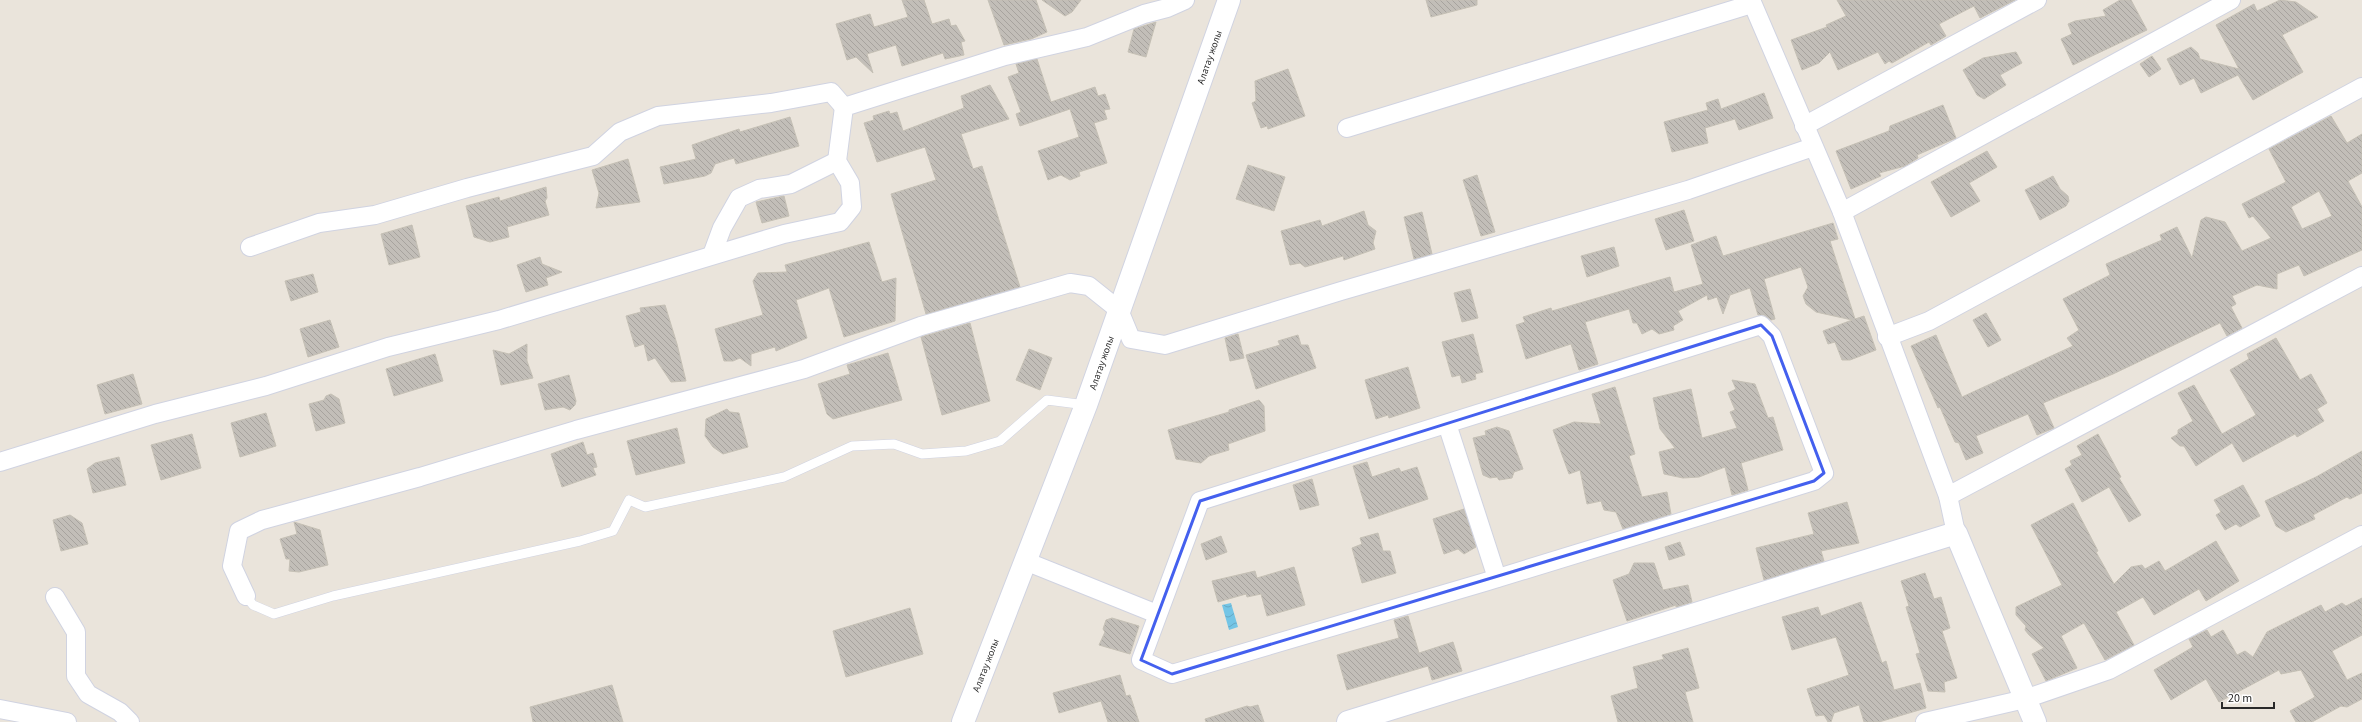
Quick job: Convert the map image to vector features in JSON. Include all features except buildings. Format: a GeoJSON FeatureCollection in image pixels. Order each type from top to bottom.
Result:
{"type":"FeatureCollection","features":[{"type":"Feature","properties":{"kind":"street"},"geometry":{"type":"LineString","coordinates":[[844,107],[1005,56],[1087,37],[1144,14],[1167,8],[1186,0]]}},
{"type":"Feature","properties":{"kind":"street","name":"Алатау жолы"},"geometry":{"type":"LineString","coordinates":[[963,722],[1086,405],[1229,0]]}},
{"type":"Feature","properties":{"kind":"street"},"geometry":{"type":"LineString","coordinates":[[1804,126],[2037,0]]}},
{"type":"Feature","properties":{"kind":"street"},"geometry":{"type":"LineString","coordinates":[[1842,212],[2231,0]]}},
{"type":"Feature","properties":{"kind":"street"},"geometry":{"type":"LineString","coordinates":[[1347,128],[1751,2],[1842,212],[1948,496],[1956,533],[2035,722]]}},
{"type":"Feature","properties":{"kind":"street"},"geometry":{"type":"LineString","coordinates":[[1888,337],[1929,321],[2362,87]]}},
{"type":"Feature","properties":{"kind":"street"},"geometry":{"type":"LineString","coordinates":[[0,462],[155,414],[266,386],[388,347],[499,320],[784,234],[840,222],[852,207],[850,182],[837,161],[844,107],[831,92],[771,103],[658,116],[620,132],[593,156],[467,188],[375,215],[319,223],[250,247]]}},
{"type":"Feature","properties":{"kind":"street"},"geometry":{"type":"LineString","coordinates":[[246,596],[232,566],[239,530],[262,520],[420,477],[576,430],[804,368],[921,326],[1070,283],[1089,286],[1119,310],[1131,339],[1165,346],[1341,290],[1688,190],[1813,147]]}},
{"type":"Feature","properties":{"kind":"street"},"geometry":{"type":"LineString","coordinates":[[712,255],[722,228],[739,198],[759,189],[791,184],[837,161]]}},
{"type":"Feature","properties":{"kind":"street"},"geometry":{"type":"LineString","coordinates":[[1948,496],[2362,276]]}},
{"type":"Feature","properties":{"kind":"street"},"geometry":{"type":"LineString","coordinates":[[1761,325],[1772,336],[1824,473],[1814,481],[1497,578],[1172,674],[1141,660],[1200,501],[1761,325]]}},
{"type":"Feature","properties":{"kind":"street"},"geometry":{"type":"LineString","coordinates":[[1447,424],[1497,578]]}},
{"type":"Feature","properties":{"kind":"street"},"geometry":{"type":"LineString","coordinates":[[1348,722],[1956,533]]}},
{"type":"Feature","properties":{"kind":"street"},"geometry":{"type":"LineString","coordinates":[[1925,722],[2025,699],[2109,670],[2362,535]]}},
{"type":"Feature","properties":{"kind":"street"},"geometry":{"type":"LineString","coordinates":[[1025,561],[1157,614]]}},
{"type":"Feature","properties":{"kind":"street"},"geometry":{"type":"LineString","coordinates":[[55,597],[76,632],[76,676],[88,694],[120,712],[130,722]]}},
{"type":"Feature","properties":{"kind":"street"},"geometry":{"type":"LineString","coordinates":[[0,709],[66,722]]}},
{"type":"Feature","properties":{"kind":"lane"},"geometry":{"type":"LineString","coordinates":[[246,596],[253,605],[274,614],[333,596],[580,541],[613,531],[629,500],[645,507],[784,476],[852,446],[894,444],[922,454],[966,451],[1000,441],[1047,400],[1086,405]]}},
{"type":"Feature","properties":{"kind":"highlighted area"},"geometry":{"type":"Polygon","coordinates":[[[1761,325],[1772,336],[1824,473],[1814,481],[1172,674],[1141,660],[1200,501],[1761,325]]]}},
{"type":"Feature","properties":{"kind":"water"},"geometry":{"type":"Polygon","coordinates":[[[1231,603],[1238,627],[1229,630],[1222,605],[1231,603]]]}}]}
